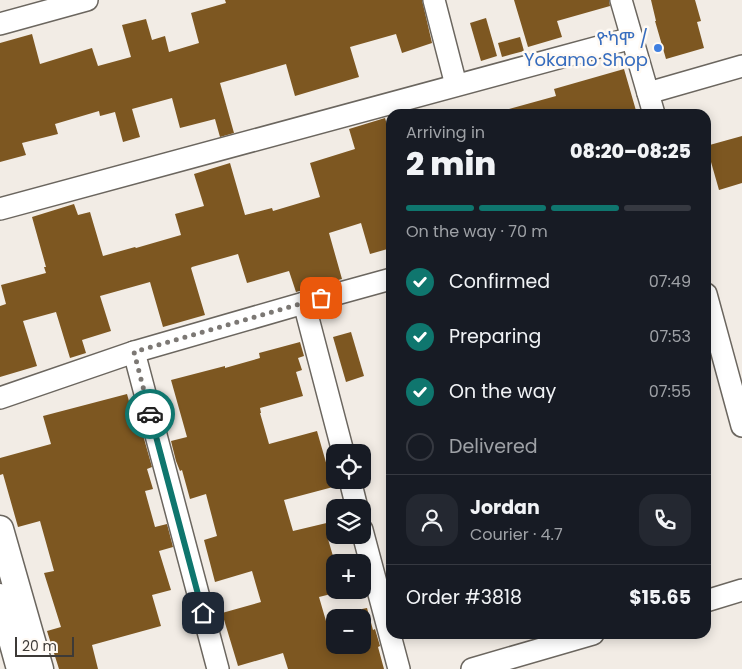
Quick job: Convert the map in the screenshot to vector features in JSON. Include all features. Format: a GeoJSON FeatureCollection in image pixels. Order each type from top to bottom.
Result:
{"type":"FeatureCollection","features":[{"type":"Feature","properties":{"kind":"street"},"geometry":{"type":"LineString","coordinates":[[0,24],[88,0]]}},
{"type":"Feature","properties":{"kind":"street"},"geometry":{"type":"LineString","coordinates":[[434,0],[456,85]]}},
{"type":"Feature","properties":{"kind":"street"},"geometry":{"type":"LineString","coordinates":[[620,0],[653,109]]}},
{"type":"Feature","properties":{"kind":"street"},"geometry":{"type":"LineString","coordinates":[[0,209],[632,38]]}},
{"type":"Feature","properties":{"kind":"street"},"geometry":{"type":"LineString","coordinates":[[648,93],[742,66]]}},
{"type":"Feature","properties":{"kind":"street"},"geometry":{"type":"LineString","coordinates":[[0,398],[134,352],[386,280]]}},
{"type":"Feature","properties":{"kind":"street"},"geometry":{"type":"LineString","coordinates":[[304,303],[340,444]]}},
{"type":"Feature","properties":{"kind":"street"},"geometry":{"type":"LineString","coordinates":[[711,312],[742,426]]}},
{"type":"Feature","properties":{"kind":"street"},"geometry":{"type":"LineString","coordinates":[[134,352],[218,669]]}},
{"type":"Feature","properties":{"kind":"street"},"geometry":{"type":"LineString","coordinates":[[0,529],[40,669]]}},
{"type":"Feature","properties":{"kind":"street"},"geometry":{"type":"LineString","coordinates":[[366,544],[386,620]]}},
{"type":"Feature","properties":{"kind":"street"},"geometry":{"type":"LineString","coordinates":[[711,599],[742,590]]}},
{"type":"Feature","properties":{"kind":"street"},"geometry":{"type":"LineString","coordinates":[[0,597],[12,658]]}},
{"type":"Feature","properties":{"kind":"street"},"geometry":{"type":"LineString","coordinates":[[391,639],[399,669]]}},
{"type":"Feature","properties":{"kind":"street"},"geometry":{"type":"LineString","coordinates":[[472,669],[576,639]]}},
{"type":"Feature","properties":{"kind":"building"},"geometry":{"type":"Polygon","coordinates":[[[225,0],[422,0],[432,43],[402,53],[396,34],[350,47],[359,77],[295,96],[286,64],[220,83],[234,133],[220,137],[215,119],[180,128],[172,98],[132,109],[140,137],[123,142],[115,112],[100,116],[99,111],[55,124],[58,134],[22,143],[26,155],[0,162],[0,43],[32,34],[40,64],[92,48],[98,66],[131,57],[122,25],[146,19],[152,40],[165,36],[169,52],[199,43],[191,13],[226,3],[225,0]]]}},
{"type":"Feature","properties":{"kind":"building"},"geometry":{"type":"Polygon","coordinates":[[[514,0],[609,0],[610,6],[557,21],[562,37],[528,47],[514,0]]]}},
{"type":"Feature","properties":{"kind":"building"},"geometry":{"type":"Polygon","coordinates":[[[651,0],[695,0],[701,21],[697,22],[704,48],[666,59],[651,0]]]}},
{"type":"Feature","properties":{"kind":"building"},"geometry":{"type":"Polygon","coordinates":[[[486,18],[497,56],[481,61],[470,23],[486,18]]]}},
{"type":"Feature","properties":{"kind":"building"},"geometry":{"type":"Polygon","coordinates":[[[520,37],[524,51],[502,57],[498,43],[520,37]]]}},
{"type":"Feature","properties":{"kind":"building"},"geometry":{"type":"Polygon","coordinates":[[[624,69],[636,109],[509,109],[556,96],[554,89],[624,69]]]}},
{"type":"Feature","properties":{"kind":"building"},"geometry":{"type":"Polygon","coordinates":[[[385,118],[386,249],[370,254],[361,223],[329,233],[342,279],[296,292],[289,271],[247,283],[238,254],[192,267],[205,315],[163,327],[150,282],[100,296],[111,331],[82,340],[86,353],[70,358],[56,312],[23,321],[37,366],[0,377],[0,306],[6,304],[1,285],[46,273],[32,217],[74,204],[78,215],[90,212],[103,256],[136,248],[181,235],[175,214],[204,206],[194,174],[230,163],[245,215],[272,208],[273,211],[320,197],[310,163],[355,149],[349,129],[385,118]]]}},
{"type":"Feature","properties":{"kind":"building"},"geometry":{"type":"Polygon","coordinates":[[[742,136],[742,183],[719,190],[711,162],[711,145],[742,136]]]}},
{"type":"Feature","properties":{"kind":"building"},"geometry":{"type":"Polygon","coordinates":[[[351,332],[364,376],[346,382],[333,337],[351,332]]]}},
{"type":"Feature","properties":{"kind":"building"},"geometry":{"type":"Polygon","coordinates":[[[300,342],[304,356],[298,358],[302,370],[296,372],[303,396],[260,408],[260,413],[269,444],[317,431],[326,462],[326,489],[284,500],[293,531],[326,523],[326,544],[329,544],[332,554],[326,554],[326,595],[319,597],[326,621],[326,654],[371,654],[371,623],[380,646],[378,647],[384,669],[288,669],[283,653],[238,666],[222,613],[261,602],[252,571],[215,582],[204,540],[217,536],[206,494],[190,499],[171,441],[187,437],[171,380],[260,358],[259,353],[300,342]]]}},
{"type":"Feature","properties":{"kind":"building"},"geometry":{"type":"Polygon","coordinates":[[[127,394],[137,430],[141,428],[152,467],[147,469],[153,489],[145,491],[155,527],[167,524],[173,547],[159,551],[171,590],[152,595],[161,626],[92,645],[98,669],[59,669],[47,631],[61,627],[44,573],[54,571],[40,521],[18,527],[3,474],[0,475],[0,458],[51,444],[43,416],[127,394]]]}},
{"type":"Feature","properties":{"kind":"way so far"},"geometry":{"type":"LineString","coordinates":[[150,414],[134,352],[321,298]]}},
{"type":"Feature","properties":{"kind":"place","name":"ዮካሞ / Yokamo Shop"},"geometry":{"type":"Point","coordinates":[658,48]}},
{"type":"Feature","properties":{"kind":"route"},"geometry":{"type":"LineString","coordinates":[[150,414],[203,613]]}}]}
